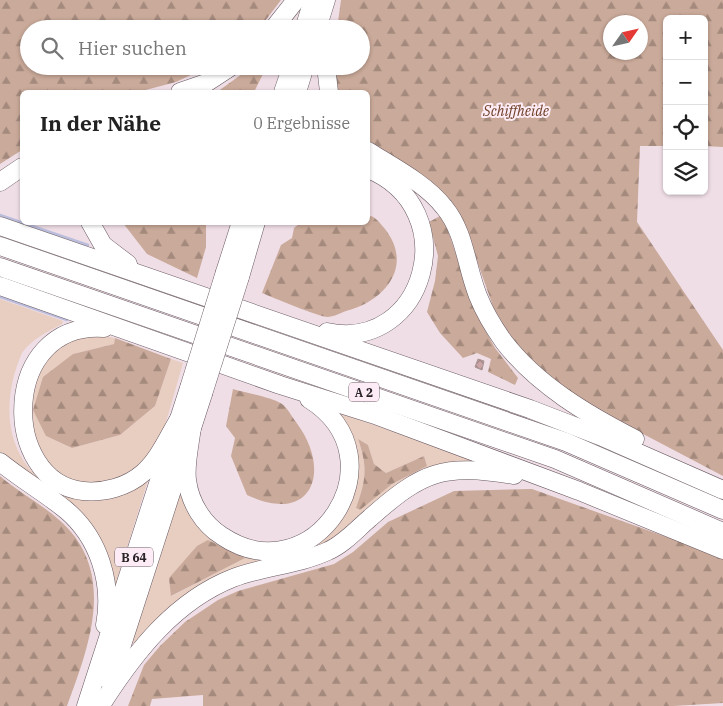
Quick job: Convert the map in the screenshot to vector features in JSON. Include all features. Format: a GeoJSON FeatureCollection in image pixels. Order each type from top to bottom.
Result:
{"type":"FeatureCollection","features":[{"type":"Feature","properties":{"kind":"highway"},"geometry":{"type":"LineString","coordinates":[[280,20],[296,0]]}},
{"type":"Feature","properties":{"kind":"highway"},"geometry":{"type":"LineString","coordinates":[[307,20],[313,0]]}},
{"type":"Feature","properties":{"kind":"highway"},"geometry":{"type":"LineString","coordinates":[[320,20],[326,0]]}},
{"type":"Feature","properties":{"kind":"highway"},"geometry":{"type":"LineString","coordinates":[[330,20],[333,0]]}},
{"type":"Feature","properties":{"kind":"highway"},"geometry":{"type":"LineString","coordinates":[[186,90],[206,83],[218,75]]}},
{"type":"Feature","properties":{"kind":"highway"},"geometry":{"type":"LineString","coordinates":[[284,90],[289,75]]}},
{"type":"Feature","properties":{"kind":"highway"},"geometry":{"type":"LineString","coordinates":[[298,90],[302,75]]}},
{"type":"Feature","properties":{"kind":"highway"},"geometry":{"type":"LineString","coordinates":[[327,75],[329,90]]}},
{"type":"Feature","properties":{"kind":"highway"},"geometry":{"type":"LineString","coordinates":[[370,152],[426,189],[445,207],[458,231],[478,295],[486,312],[504,342],[526,366],[560,394],[608,426],[686,466],[719,488]]}},
{"type":"Feature","properties":{"kind":"highway"},"geometry":{"type":"LineString","coordinates":[[0,182],[20,168]]}},
{"type":"Feature","properties":{"kind":"highway"},"geometry":{"type":"LineString","coordinates":[[284,323],[336,334],[365,331],[392,317],[415,291],[422,271],[425,252],[425,240],[419,220],[414,207],[402,191],[385,178],[370,170]]}},
{"type":"Feature","properties":{"kind":"highway"},"geometry":{"type":"LineString","coordinates":[[92,225],[103,245],[121,260],[161,281]]}},
{"type":"Feature","properties":{"kind":"highway"},"geometry":{"type":"LineString","coordinates":[[234,246],[237,225]]}},
{"type":"Feature","properties":{"kind":"highway","name":"B 64"},"geometry":{"type":"LineString","coordinates":[[233,275],[234,246],[241,225]]}},
{"type":"Feature","properties":{"kind":"highway"},"geometry":{"type":"LineString","coordinates":[[0,226],[284,323],[538,413],[600,436],[719,488]]}},
{"type":"Feature","properties":{"kind":"highway","name":"B 64"},"geometry":{"type":"LineString","coordinates":[[95,702],[233,275],[253,231]]}},
{"type":"Feature","properties":{"kind":"highway","name":"A 2"},"geometry":{"type":"LineString","coordinates":[[0,246],[566,442],[723,510]]}},
{"type":"Feature","properties":{"kind":"highway","name":"A 2"},"geometry":{"type":"LineString","coordinates":[[0,267],[555,459],[723,532]]}},
{"type":"Feature","properties":{"kind":"highway"},"geometry":{"type":"LineString","coordinates":[[0,286],[280,385],[378,416],[579,491],[723,550]]}},
{"type":"Feature","properties":{"kind":"highway"},"geometry":{"type":"LineString","coordinates":[[157,341],[104,328],[83,327],[64,331],[46,339],[25,359],[11,385],[8,414],[12,434],[26,460],[49,480],[77,491],[98,492],[122,485],[144,472],[185,423]]}},
{"type":"Feature","properties":{"kind":"highway"},"geometry":{"type":"LineString","coordinates":[[185,423],[186,478],[188,487],[200,514],[213,529],[228,540],[256,550],[276,550],[304,542],[321,532],[340,508],[347,490],[349,460],[343,436],[329,415],[309,399],[280,385]]}},
{"type":"Feature","properties":{"kind":"highway"},"geometry":{"type":"LineString","coordinates":[[0,462],[66,511],[79,523],[95,546],[104,568],[107,611],[95,702]]}},
{"type":"Feature","properties":{"kind":"highway"},"geometry":{"type":"LineString","coordinates":[[95,702],[176,612],[195,599],[234,578],[329,551],[345,540],[395,496],[422,479],[456,469],[480,470],[527,477],[579,491]]}},
{"type":"Feature","properties":{"kind":"shaded area"},"geometry":{"type":"Polygon","coordinates":[[[0,299],[63,321],[62,324],[40,336],[26,348],[22,353],[15,372],[9,411],[11,430],[17,448],[26,464],[39,478],[57,490],[149,477],[115,586],[112,585],[98,543],[0,452],[0,299]]]}},
{"type":"Feature","properties":{"kind":"shaded area"},"geometry":{"type":"Polygon","coordinates":[[[89,333],[115,338],[114,344],[73,354],[46,436],[72,448],[120,435],[155,406],[171,359],[183,363],[162,436],[146,460],[131,474],[96,485],[68,482],[18,431],[14,404],[17,387],[30,362],[89,333]]]}},
{"type":"Feature","properties":{"kind":"shaded area"},"geometry":{"type":"Polygon","coordinates":[[[339,413],[489,464],[457,465],[327,546],[260,564],[137,644],[132,643],[181,491],[189,509],[277,556],[352,495],[339,413]],[[358,440],[364,466],[364,482],[356,508],[359,510],[392,484],[427,466],[424,456],[386,473],[374,464],[368,445],[358,440]],[[208,540],[169,578],[172,596],[244,558],[208,540]]]}},
{"type":"Feature","properties":{"kind":"green space"},"geometry":{"type":"Polygon","coordinates":[[[0,0],[281,0],[266,20],[20,20],[20,75],[191,75],[176,82],[146,90],[20,90],[20,151],[0,164],[0,0]]]}},
{"type":"Feature","properties":{"kind":"green space","name":"Schiffheide"},"geometry":{"type":"Polygon","coordinates":[[[341,0],[723,0],[723,147],[708,146],[708,15],[663,15],[663,146],[640,146],[637,222],[723,350],[723,476],[609,416],[565,388],[532,361],[511,337],[494,309],[465,227],[370,142],[370,90],[336,90],[335,75],[370,75],[370,20],[338,20],[341,0]]]}},
{"type":"Feature","properties":{"kind":"green space"},"geometry":{"type":"Polygon","coordinates":[[[241,75],[262,75],[255,90],[220,90],[241,75]]]}},
{"type":"Feature","properties":{"kind":"green space"},"geometry":{"type":"Polygon","coordinates":[[[370,216],[375,218],[385,229],[393,243],[397,256],[396,269],[391,280],[373,299],[360,306],[327,317],[262,293],[281,245],[292,238],[294,228],[298,225],[370,225],[370,216]]]}},
{"type":"Feature","properties":{"kind":"green space"},"geometry":{"type":"Polygon","coordinates":[[[440,216],[447,228],[476,313],[495,348],[518,378],[515,385],[488,372],[491,359],[477,353],[463,358],[440,333],[427,312],[435,281],[438,256],[429,222],[440,216]]]}},
{"type":"Feature","properties":{"kind":"green space"},"geometry":{"type":"Polygon","coordinates":[[[125,225],[206,225],[206,247],[197,278],[147,254],[125,225]]]}},
{"type":"Feature","properties":{"kind":"green space"},"geometry":{"type":"Polygon","coordinates":[[[115,338],[171,359],[155,406],[120,435],[72,448],[46,436],[33,410],[43,377],[73,354],[114,344],[115,338]]]}},
{"type":"Feature","properties":{"kind":"green space"},"geometry":{"type":"Polygon","coordinates":[[[233,389],[265,397],[282,404],[296,422],[307,440],[313,458],[314,475],[310,488],[301,498],[287,504],[269,503],[247,495],[231,456],[235,438],[226,426],[233,389]]]}},
{"type":"Feature","properties":{"kind":"green space"},"geometry":{"type":"Polygon","coordinates":[[[358,439],[368,445],[374,464],[386,473],[424,456],[427,466],[392,484],[360,510],[356,508],[364,482],[364,466],[358,439]]]}},
{"type":"Feature","properties":{"kind":"green space"},"geometry":{"type":"Polygon","coordinates":[[[0,476],[58,519],[77,539],[88,561],[93,584],[94,608],[84,658],[67,706],[0,706],[0,476]]]}},
{"type":"Feature","properties":{"kind":"green space"},"geometry":{"type":"Polygon","coordinates":[[[532,489],[723,557],[723,703],[673,706],[203,706],[203,695],[152,699],[150,706],[128,706],[144,665],[160,646],[185,622],[218,600],[238,591],[334,564],[353,552],[388,522],[454,491],[532,489]]]}},
{"type":"Feature","properties":{"kind":"green space"},"geometry":{"type":"Polygon","coordinates":[[[208,540],[245,558],[171,596],[169,578],[197,546],[208,540]]]}},
{"type":"Feature","properties":{"kind":"building"},"geometry":{"type":"Polygon","coordinates":[[[478,359],[484,361],[482,370],[475,367],[478,359]]]}},
{"type":"Feature","properties":{"kind":"waterway"},"geometry":{"type":"LineString","coordinates":[[0,215],[20,222]]}},
{"type":"Feature","properties":{"kind":"waterway"},"geometry":{"type":"LineString","coordinates":[[29,225],[88,245]]}},
{"type":"Feature","properties":{"kind":"waterway"},"geometry":{"type":"LineString","coordinates":[[0,297],[67,320]]}}]}
